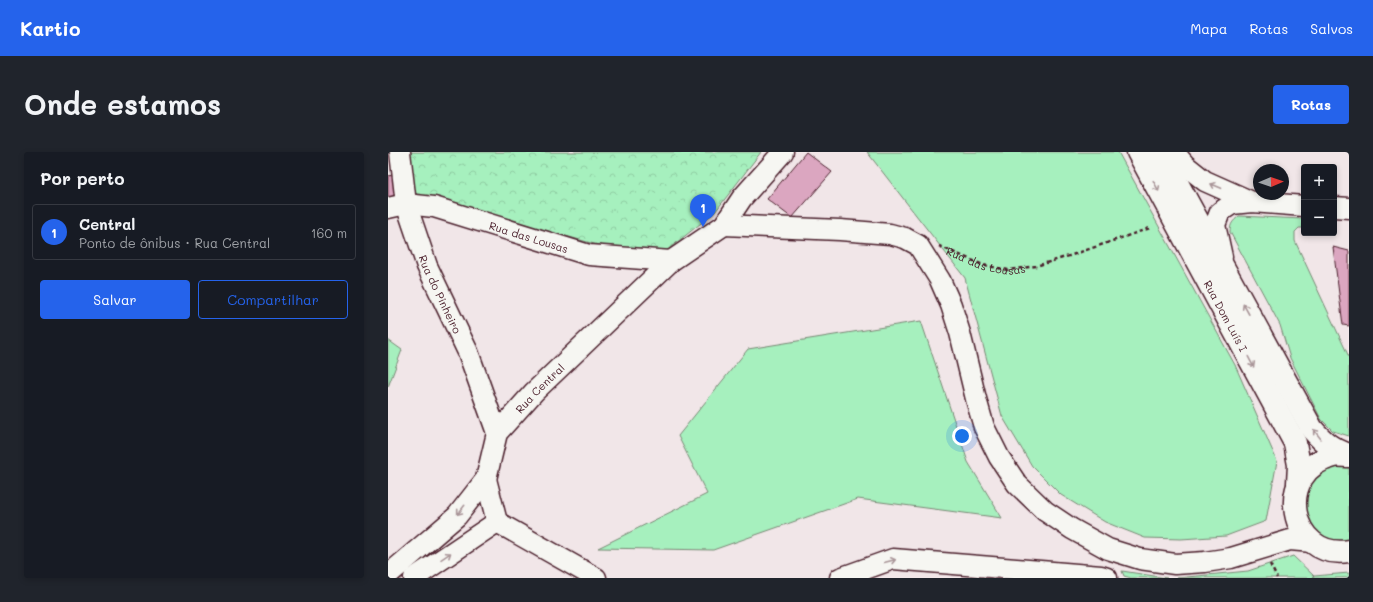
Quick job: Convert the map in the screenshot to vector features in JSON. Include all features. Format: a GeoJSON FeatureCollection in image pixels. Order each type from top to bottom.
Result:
{"type":"FeatureCollection","features":[{"type":"Feature","properties":{"kind":"main road","name":"Rua Dom Luís I"},"geometry":{"type":"LineString","coordinates":[[1138,152],[1295,443],[1299,465],[1298,483],[1294,499],[1295,515],[1301,530],[1312,542]]}},
{"type":"Feature","properties":{"kind":"main road","name":"Rua Dom Luís I"},"geometry":{"type":"LineString","coordinates":[[1160,152],[1312,429],[1321,440],[1349,456]]}},
{"type":"Feature","properties":{"kind":"main road"},"geometry":{"type":"LineString","coordinates":[[1298,483],[1307,470],[1320,460],[1335,456],[1349,456]]}},
{"type":"Feature","properties":{"kind":"main road"},"geometry":{"type":"LineString","coordinates":[[1312,542],[1326,549],[1342,552],[1349,551]]}},
{"type":"Feature","properties":{"kind":"street","name":"Rua do Pinheiro"},"geometry":{"type":"LineString","coordinates":[[400,152],[397,206],[468,352],[497,433]]}},
{"type":"Feature","properties":{"kind":"street"},"geometry":{"type":"LineString","coordinates":[[724,225],[742,198],[783,152]]}},
{"type":"Feature","properties":{"kind":"street"},"geometry":{"type":"LineString","coordinates":[[1174,152],[1185,165],[1205,181],[1252,202]]}},
{"type":"Feature","properties":{"kind":"street"},"geometry":{"type":"LineString","coordinates":[[1225,270],[1215,225],[1220,212],[1232,204],[1252,202],[1301,206]]}},
{"type":"Feature","properties":{"kind":"street","name":"Rua das Lousas"},"geometry":{"type":"LineString","coordinates":[[397,206],[434,207],[589,255],[671,261]]}},
{"type":"Feature","properties":{"kind":"street"},"geometry":{"type":"LineString","coordinates":[[1337,207],[1349,208]]}},
{"type":"Feature","properties":{"kind":"street"},"geometry":{"type":"LineString","coordinates":[[724,225],[840,230],[890,234],[906,238],[918,245],[940,280],[951,305],[962,340],[984,427],[999,457],[1017,484],[1045,511],[1072,529],[1108,549],[1140,559],[1174,564],[1205,562],[1267,554],[1290,540],[1312,542]]}},
{"type":"Feature","properties":{"kind":"street","name":"Rua Central"},"geometry":{"type":"LineString","coordinates":[[395,574],[457,516],[486,479],[497,433],[534,392],[671,261],[724,225]]}},
{"type":"Feature","properties":{"kind":"street"},"geometry":{"type":"LineString","coordinates":[[486,479],[496,522],[596,578]]}},
{"type":"Feature","properties":{"kind":"street"},"geometry":{"type":"LineString","coordinates":[[1267,554],[1286,528],[1295,505]]}},
{"type":"Feature","properties":{"kind":"street"},"geometry":{"type":"LineString","coordinates":[[414,578],[496,522]]}},
{"type":"Feature","properties":{"kind":"street"},"geometry":{"type":"LineString","coordinates":[[840,578],[893,559],[1104,577],[1108,549]]}},
{"type":"Feature","properties":{"kind":"path","name":"Rua das Lousas"},"geometry":{"type":"LineString","coordinates":[[918,245],[939,246],[983,265],[1008,270],[1036,266],[1150,228]]}},
{"type":"Feature","properties":{"kind":"path"},"geometry":{"type":"LineString","coordinates":[[1267,554],[1277,578]]}},
{"type":"Feature","properties":{"kind":"green space"},"geometry":{"type":"Polygon","coordinates":[[[408,152],[761,152],[715,212],[666,251],[598,245],[412,193],[408,152]]]}},
{"type":"Feature","properties":{"kind":"green space"},"geometry":{"type":"Polygon","coordinates":[[[867,152],[1118,152],[1235,365],[1277,461],[1266,521],[1226,536],[1181,539],[1145,538],[1105,522],[1061,495],[1032,466],[1002,416],[965,278],[867,152]]]}},
{"type":"Feature","properties":{"kind":"green space"},"geometry":{"type":"Polygon","coordinates":[[[1239,216],[1301,219],[1301,228],[1295,232],[1295,241],[1349,357],[1349,436],[1333,431],[1321,419],[1290,358],[1280,325],[1230,232],[1232,223],[1239,216]]]}},
{"type":"Feature","properties":{"kind":"green space"},"geometry":{"type":"Polygon","coordinates":[[[921,321],[968,462],[1002,518],[858,499],[713,550],[598,548],[707,494],[678,436],[748,349],[921,321]]]}},
{"type":"Feature","properties":{"kind":"green space"},"geometry":{"type":"Polygon","coordinates":[[[388,340],[402,350],[388,387],[388,340]]]}},
{"type":"Feature","properties":{"kind":"green space"},"geometry":{"type":"Polygon","coordinates":[[[1349,463],[1349,544],[1332,544],[1310,530],[1303,492],[1318,470],[1349,463]]]}},
{"type":"Feature","properties":{"kind":"green space"},"geometry":{"type":"Polygon","coordinates":[[[1293,556],[1314,576],[1312,578],[1177,578],[1248,571],[1293,556]]]}},
{"type":"Feature","properties":{"kind":"green space"},"geometry":{"type":"Polygon","coordinates":[[[1122,571],[1167,578],[1131,578],[1124,576],[1122,571]]]}},
{"type":"Feature","properties":{"kind":"green space"},"geometry":{"type":"Polygon","coordinates":[[[1349,573],[1349,578],[1312,578],[1314,576],[1349,573]]]}},
{"type":"Feature","properties":{"kind":"building"},"geometry":{"type":"Polygon","coordinates":[[[806,152],[832,172],[792,218],[767,199],[806,152]]]}},
{"type":"Feature","properties":{"kind":"building"},"geometry":{"type":"Polygon","coordinates":[[[400,174],[404,196],[388,198],[388,176],[400,174]]]}},
{"type":"Feature","properties":{"kind":"building"},"geometry":{"type":"Polygon","coordinates":[[[1333,247],[1349,251],[1349,326],[1343,325],[1333,247]]]}},
{"type":"Feature","properties":{"kind":"place","name":"Central"},"geometry":{"type":"Point","coordinates":[703,227]}}]}
